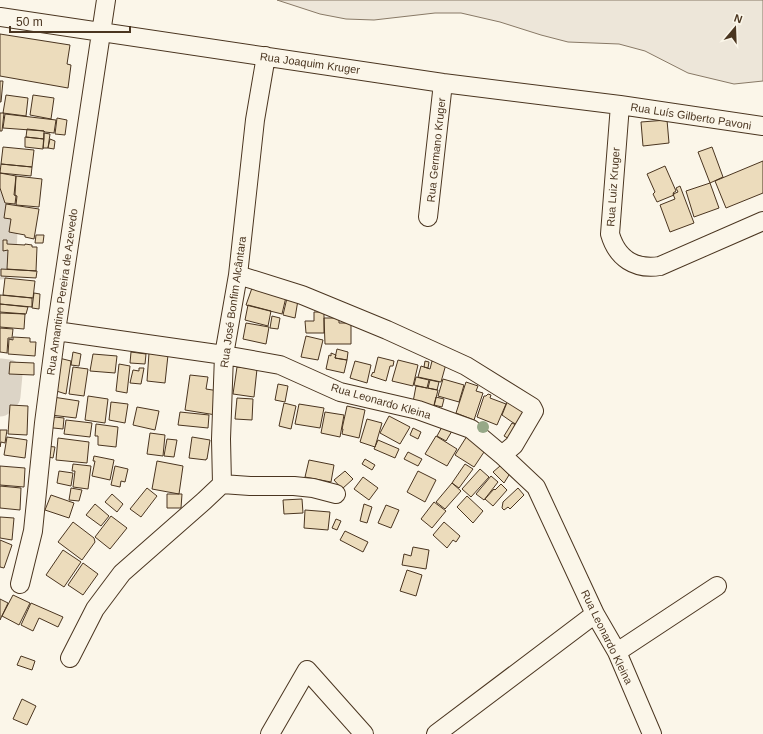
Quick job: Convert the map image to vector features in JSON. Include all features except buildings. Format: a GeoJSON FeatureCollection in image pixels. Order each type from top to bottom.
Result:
{"type":"FeatureCollection","features":[{"type":"Feature","properties":{"kind":"street","name":"Rua Amantino Pereira de Azevedo"},"geometry":{"type":"LineString","coordinates":[[20,584],[33,531],[44,423],[56,331],[106,0]]}},
{"type":"Feature","properties":{"kind":"street","name":"Rua Joaquim Kruger"},"geometry":{"type":"LineString","coordinates":[[0,17],[443,83],[620,105]]}},
{"type":"Feature","properties":{"kind":"street","name":"Rua José Bonfim Alcântara"},"geometry":{"type":"LineString","coordinates":[[222,484],[221,440],[224,355],[238,275],[255,120],[266,56]]}},
{"type":"Feature","properties":{"kind":"street","name":"Rua Germano Kruger"},"geometry":{"type":"LineString","coordinates":[[428,217],[443,83]]}},
{"type":"Feature","properties":{"kind":"street","name":"Rua Luís Gilberto Pavoni"},"geometry":{"type":"LineString","coordinates":[[620,105],[763,126]]}},
{"type":"Feature","properties":{"kind":"street","name":"Rua Luiz Kruger"},"geometry":{"type":"LineString","coordinates":[[620,105],[610,234],[612,242],[621,256],[631,262],[651,268],[660,266],[763,221]]}},
{"type":"Feature","properties":{"kind":"street"},"geometry":{"type":"LineString","coordinates":[[238,275],[302,295],[387,330],[466,366],[532,407],[534,411],[514,445],[502,455]]}},
{"type":"Feature","properties":{"kind":"street","name":"Rua Leonardo Kleina"},"geometry":{"type":"LineString","coordinates":[[56,331],[224,355],[280,365],[340,392],[418,410],[471,429],[502,455],[536,487],[595,614],[616,652],[652,734]]}},
{"type":"Feature","properties":{"kind":"street"},"geometry":{"type":"LineString","coordinates":[[70,658],[95,609],[122,573],[222,484],[250,486],[294,486],[313,488],[336,494]]}},
{"type":"Feature","properties":{"kind":"street"},"geometry":{"type":"LineString","coordinates":[[616,652],[717,586]]}},
{"type":"Feature","properties":{"kind":"street"},"geometry":{"type":"LineString","coordinates":[[436,734],[595,614]]}},
{"type":"Feature","properties":{"kind":"street"},"geometry":{"type":"LineString","coordinates":[[270,734],[307,670],[364,734]]}},
{"type":"Feature","properties":{"kind":"shaded area"},"geometry":{"type":"Polygon","coordinates":[[[277,0],[763,0],[763,81],[734,84],[688,73],[645,51],[619,44],[568,42],[500,22],[461,13],[435,13],[374,20],[346,19],[320,14],[277,0]]]}},
{"type":"Feature","properties":{"kind":"waterway"},"geometry":{"type":"LineString","coordinates":[[0,192],[4,201],[2,259],[0,265]]}},
{"type":"Feature","properties":{"kind":"waterway"},"geometry":{"type":"LineString","coordinates":[[0,373],[8,374],[6,396],[0,402]]}}]}
